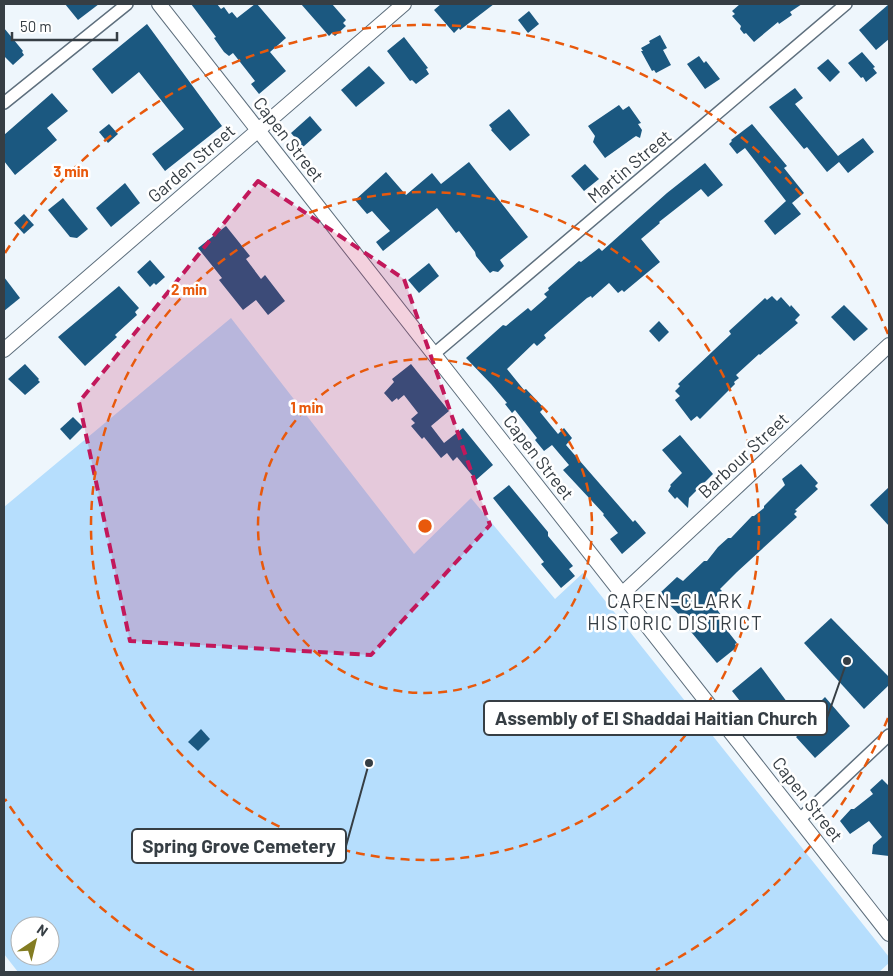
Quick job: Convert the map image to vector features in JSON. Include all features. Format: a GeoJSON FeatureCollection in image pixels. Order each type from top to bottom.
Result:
{"type":"FeatureCollection","features":[{"type":"Feature","properties":{"kind":"street"},"geometry":{"type":"LineString","coordinates":[[4,104],[127,4]]}},
{"type":"Feature","properties":{"kind":"street","name":"Capen Street"},"geometry":{"type":"LineString","coordinates":[[160,4],[889,934]]}},
{"type":"Feature","properties":{"kind":"street","name":"Garden Street"},"geometry":{"type":"LineString","coordinates":[[4,350],[404,4]]}},
{"type":"Feature","properties":{"kind":"street","name":"Martin Street"},"geometry":{"type":"LineString","coordinates":[[434,354],[846,4]]}},
{"type":"Feature","properties":{"kind":"street","name":"Barbour Street"},"geometry":{"type":"LineString","coordinates":[[623,593],[889,346]]}},
{"type":"Feature","properties":{"kind":"street"},"geometry":{"type":"LineString","coordinates":[[800,819],[889,735]]}},
{"type":"Feature","properties":{"kind":"highlighted area"},"geometry":{"type":"Polygon","coordinates":[[[258,181],[404,279],[490,525],[371,655],[130,641],[79,402],[258,181]]]}},
{"type":"Feature","properties":{"kind":"shaded area"},"geometry":{"type":"Polygon","coordinates":[[[231,318],[414,554],[471,498],[555,599],[583,573],[889,957],[889,963],[879,972],[18,972],[13,966],[60,966],[60,916],[10,916],[10,962],[4,954],[4,507],[231,318]]]}},
{"type":"Feature","properties":{"kind":"building"},"geometry":{"type":"Polygon","coordinates":[[[65,4],[99,4],[78,20],[65,4]]]}},
{"type":"Feature","properties":{"kind":"building"},"geometry":{"type":"Polygon","coordinates":[[[191,4],[217,4],[221,9],[224,7],[229,14],[232,12],[237,18],[257,4],[286,38],[270,52],[286,71],[259,94],[251,84],[255,81],[233,53],[229,56],[224,52],[214,38],[216,37],[191,4]]]}},
{"type":"Feature","properties":{"kind":"building"},"geometry":{"type":"Polygon","coordinates":[[[301,4],[332,4],[346,20],[343,23],[346,26],[335,36],[332,33],[329,36],[301,4]]]}},
{"type":"Feature","properties":{"kind":"building"},"geometry":{"type":"Polygon","coordinates":[[[441,4],[494,4],[454,33],[434,10],[441,4]]]}},
{"type":"Feature","properties":{"kind":"building"},"geometry":{"type":"Polygon","coordinates":[[[740,4],[802,4],[790,12],[792,15],[779,24],[778,22],[754,42],[746,33],[744,34],[740,29],[741,26],[732,16],[735,14],[732,11],[740,4]]]}},
{"type":"Feature","properties":{"kind":"building"},"geometry":{"type":"Polygon","coordinates":[[[889,4],[889,39],[876,50],[859,30],[889,4]]]}},
{"type":"Feature","properties":{"kind":"building"},"geometry":{"type":"Polygon","coordinates":[[[529,11],[539,24],[528,33],[518,20],[529,11]]]}},
{"type":"Feature","properties":{"kind":"building"},"geometry":{"type":"Polygon","coordinates":[[[147,24],[222,126],[165,171],[152,154],[184,129],[139,72],[112,94],[92,69],[147,24]]]}},
{"type":"Feature","properties":{"kind":"building"},"geometry":{"type":"Polygon","coordinates":[[[4,28],[23,51],[24,55],[13,65],[4,56],[4,28]]]}},
{"type":"Feature","properties":{"kind":"building"},"geometry":{"type":"Polygon","coordinates":[[[660,35],[667,48],[663,50],[671,65],[656,73],[654,70],[652,71],[641,48],[660,35]]]}},
{"type":"Feature","properties":{"kind":"building"},"geometry":{"type":"Polygon","coordinates":[[[404,37],[428,68],[426,69],[429,74],[416,84],[412,80],[410,81],[387,51],[404,37]]]}},
{"type":"Feature","properties":{"kind":"building"},"geometry":{"type":"Polygon","coordinates":[[[862,52],[875,67],[873,68],[877,73],[866,82],[848,63],[862,52]]]}},
{"type":"Feature","properties":{"kind":"building"},"geometry":{"type":"Polygon","coordinates":[[[699,56],[704,63],[706,61],[720,79],[705,89],[687,64],[699,56]]]}},
{"type":"Feature","properties":{"kind":"building"},"geometry":{"type":"Polygon","coordinates":[[[828,59],[840,72],[830,82],[817,68],[828,59]]]}},
{"type":"Feature","properties":{"kind":"building"},"geometry":{"type":"Polygon","coordinates":[[[369,66],[385,83],[356,107],[341,90],[369,66]]]}},
{"type":"Feature","properties":{"kind":"building"},"geometry":{"type":"Polygon","coordinates":[[[795,88],[803,98],[795,104],[838,156],[863,138],[874,152],[848,173],[839,162],[827,172],[807,147],[804,149],[769,107],[795,88]]]}},
{"type":"Feature","properties":{"kind":"building"},"geometry":{"type":"Polygon","coordinates":[[[52,93],[68,111],[47,128],[57,140],[15,175],[4,161],[4,135],[52,93]]]}},
{"type":"Feature","properties":{"kind":"building"},"geometry":{"type":"Polygon","coordinates":[[[619,105],[623,110],[629,106],[641,123],[638,124],[642,130],[640,138],[636,136],[605,158],[593,142],[595,136],[588,126],[619,105]]]}},
{"type":"Feature","properties":{"kind":"building"},"geometry":{"type":"Polygon","coordinates":[[[509,109],[530,135],[510,151],[491,130],[489,125],[509,109]]]}},
{"type":"Feature","properties":{"kind":"building"},"geometry":{"type":"Polygon","coordinates":[[[310,116],[322,130],[303,147],[291,133],[310,116]]]}},
{"type":"Feature","properties":{"kind":"building"},"geometry":{"type":"Polygon","coordinates":[[[109,124],[118,134],[108,143],[99,132],[109,124]]]}},
{"type":"Feature","properties":{"kind":"building"},"geometry":{"type":"Polygon","coordinates":[[[752,124],[787,166],[784,168],[804,193],[792,203],[801,214],[775,235],[764,221],[786,201],[745,148],[737,154],[729,144],[731,140],[752,124]]]}},
{"type":"Feature","properties":{"kind":"building"},"geometry":{"type":"Polygon","coordinates":[[[469,162],[528,237],[500,260],[504,266],[498,272],[493,271],[490,273],[459,231],[456,233],[437,208],[383,251],[376,242],[390,231],[372,211],[367,214],[355,200],[386,172],[406,195],[432,173],[441,184],[469,162]]]}},
{"type":"Feature","properties":{"kind":"building"},"geometry":{"type":"Polygon","coordinates":[[[705,163],[723,185],[708,197],[701,189],[659,222],[641,239],[660,262],[624,292],[622,290],[618,293],[609,283],[592,298],[591,296],[587,298],[544,335],[546,338],[537,346],[534,343],[507,369],[524,390],[526,389],[544,408],[540,412],[558,434],[564,428],[572,438],[566,445],[633,522],[635,520],[646,533],[622,554],[610,539],[618,533],[604,514],[563,470],[569,465],[552,445],[544,451],[535,440],[537,438],[515,410],[512,413],[505,404],[507,403],[466,358],[503,325],[506,326],[528,308],[531,311],[547,297],[544,294],[549,290],[548,288],[579,261],[581,262],[599,248],[602,251],[667,193],[705,163]]]}},
{"type":"Feature","properties":{"kind":"building"},"geometry":{"type":"Polygon","coordinates":[[[585,164],[599,179],[584,191],[571,176],[585,164]]]}},
{"type":"Feature","properties":{"kind":"building"},"geometry":{"type":"Polygon","coordinates":[[[125,183],[140,203],[111,227],[96,208],[125,183]]]}},
{"type":"Feature","properties":{"kind":"building"},"geometry":{"type":"Polygon","coordinates":[[[63,198],[88,229],[77,238],[70,237],[48,210],[63,198]]]}},
{"type":"Feature","properties":{"kind":"building"},"geometry":{"type":"Polygon","coordinates":[[[24,214],[34,225],[24,234],[14,223],[24,214]]]}},
{"type":"Feature","properties":{"kind":"building"},"geometry":{"type":"Polygon","coordinates":[[[226,226],[250,256],[246,259],[261,279],[265,275],[285,301],[268,315],[256,300],[243,310],[219,280],[222,278],[198,248],[226,226]]]}},
{"type":"Feature","properties":{"kind":"building"},"geometry":{"type":"Polygon","coordinates":[[[150,260],[165,277],[156,285],[154,283],[150,287],[137,272],[150,260]]]}},
{"type":"Feature","properties":{"kind":"building"},"geometry":{"type":"Polygon","coordinates":[[[429,263],[439,276],[419,293],[408,280],[429,263]]]}},
{"type":"Feature","properties":{"kind":"building"},"geometry":{"type":"Polygon","coordinates":[[[4,277],[20,298],[4,311],[4,277]]]}},
{"type":"Feature","properties":{"kind":"building"},"geometry":{"type":"Polygon","coordinates":[[[119,286],[139,308],[135,312],[137,315],[115,335],[117,337],[85,366],[58,337],[119,286]]]}},
{"type":"Feature","properties":{"kind":"building"},"geometry":{"type":"Polygon","coordinates":[[[772,296],[777,301],[781,297],[790,307],[791,305],[800,315],[795,320],[798,323],[736,375],[739,378],[734,382],[735,384],[700,419],[697,416],[691,421],[675,400],[680,396],[675,391],[680,386],[678,384],[731,334],[729,331],[765,298],[767,300],[772,296]]]}},
{"type":"Feature","properties":{"kind":"building"},"geometry":{"type":"Polygon","coordinates":[[[844,305],[868,329],[854,341],[831,317],[844,305]]]}},
{"type":"Feature","properties":{"kind":"building"},"geometry":{"type":"Polygon","coordinates":[[[659,321],[669,332],[659,342],[649,331],[659,321]]]}},
{"type":"Feature","properties":{"kind":"building"},"geometry":{"type":"Polygon","coordinates":[[[25,364],[40,382],[25,395],[8,379],[25,364]]]}},
{"type":"Feature","properties":{"kind":"building"},"geometry":{"type":"Polygon","coordinates":[[[411,364],[449,411],[431,426],[444,443],[463,428],[493,465],[476,480],[457,457],[453,461],[447,453],[441,458],[424,437],[422,439],[411,426],[415,423],[411,419],[418,413],[404,395],[392,402],[384,393],[394,382],[392,379],[411,364]]]}},
{"type":"Feature","properties":{"kind":"building"},"geometry":{"type":"Polygon","coordinates":[[[73,417],[83,427],[70,440],[60,429],[73,417]]]}},
{"type":"Feature","properties":{"kind":"building"},"geometry":{"type":"Polygon","coordinates":[[[680,435],[713,474],[689,498],[688,508],[677,497],[675,499],[668,491],[670,485],[682,473],[662,450],[680,435]]]}},
{"type":"Feature","properties":{"kind":"building"},"geometry":{"type":"Polygon","coordinates":[[[801,464],[818,483],[815,486],[818,489],[795,510],[797,511],[794,514],[797,517],[737,572],[720,589],[722,591],[711,601],[721,615],[719,617],[724,623],[722,624],[737,643],[735,644],[737,647],[717,663],[687,627],[689,625],[660,595],[661,592],[677,577],[683,581],[704,561],[707,561],[718,547],[728,538],[731,538],[752,516],[764,508],[785,485],[782,479],[801,464]]]}},
{"type":"Feature","properties":{"kind":"building"},"geometry":{"type":"Polygon","coordinates":[[[509,485],[573,566],[569,569],[575,576],[561,588],[541,564],[544,562],[493,498],[509,485]]]}},
{"type":"Feature","properties":{"kind":"building"},"geometry":{"type":"Polygon","coordinates":[[[889,487],[889,526],[870,505],[889,487]]]}},
{"type":"Feature","properties":{"kind":"building"},"geometry":{"type":"Polygon","coordinates":[[[831,618],[889,677],[889,685],[864,709],[804,643],[831,618]]]}},
{"type":"Feature","properties":{"kind":"building"},"geometry":{"type":"Polygon","coordinates":[[[761,667],[793,710],[763,730],[732,691],[761,667]]]}},
{"type":"Feature","properties":{"kind":"building"},"geometry":{"type":"Polygon","coordinates":[[[825,697],[850,726],[815,758],[796,737],[810,724],[801,714],[814,702],[817,705],[825,697]]]}},
{"type":"Feature","properties":{"kind":"building"},"geometry":{"type":"Polygon","coordinates":[[[201,729],[210,739],[198,751],[188,742],[201,729]]]}},
{"type":"Feature","properties":{"kind":"building"},"geometry":{"type":"Polygon","coordinates":[[[882,779],[889,786],[889,856],[872,854],[873,845],[882,837],[869,821],[850,834],[840,821],[851,809],[854,809],[873,794],[870,790],[882,779]]]}},
{"type":"Feature","properties":{"kind":"place","name":"Assembly of El Shaddai Haitian Church"},"geometry":{"type":"Point","coordinates":[847,661]}},
{"type":"Feature","properties":{"kind":"place","name":"Spring Grove Cemetery"},"geometry":{"type":"Point","coordinates":[369,763]}},
{"type":"Feature","properties":{"kind":"district","name":"CAPEN–CLARK HISTORIC DISTRICT"},"geometry":{"type":"Point","coordinates":[675,611]}}]}
